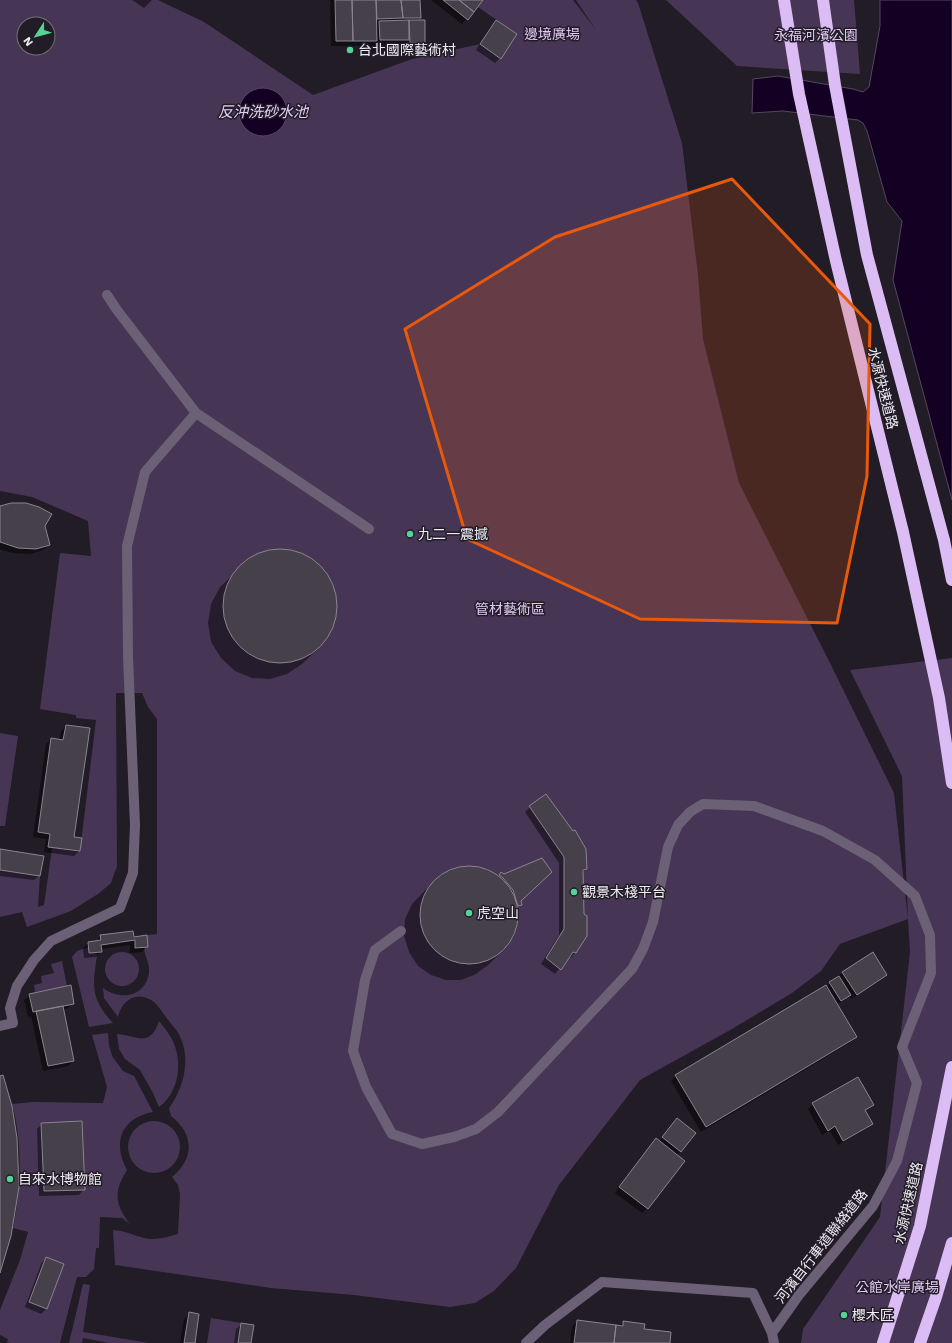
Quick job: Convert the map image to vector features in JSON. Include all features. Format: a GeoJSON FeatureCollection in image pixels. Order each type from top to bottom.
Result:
{"type":"FeatureCollection","features":[{"type":"Feature","properties":{"kind":"highway","name":"水源快速道路"},"geometry":{"type":"LineString","coordinates":[[784,0],[799,94],[834,254],[903,532],[938,690],[952,783]]}},
{"type":"Feature","properties":{"kind":"highway"},"geometry":{"type":"LineString","coordinates":[[823,0],[835,85],[867,255],[944,540],[952,580]]}},
{"type":"Feature","properties":{"kind":"highway","name":"水源快速道路"},"geometry":{"type":"LineString","coordinates":[[883,1343],[920,1226],[952,1067]]}},
{"type":"Feature","properties":{"kind":"highway"},"geometry":{"type":"LineString","coordinates":[[920,1343],[936,1297],[952,1243]]}},
{"type":"Feature","properties":{"kind":"lane"},"geometry":{"type":"LineString","coordinates":[[107,295],[196,413],[369,529]]}},
{"type":"Feature","properties":{"kind":"lane"},"geometry":{"type":"LineString","coordinates":[[0,1026],[12,1023],[10,1008],[17,986],[34,960],[52,941],[120,908],[133,873],[135,825],[128,657],[128,546],[145,472],[196,413]]}},
{"type":"Feature","properties":{"kind":"lane","name":"河濱自行車道聯絡道路"},"geometry":{"type":"LineString","coordinates":[[401,931],[375,950],[365,980],[353,1051],[366,1086],[392,1134],[422,1144],[454,1137],[476,1129],[498,1112],[632,969],[643,949],[653,922],[668,847],[678,825],[690,812],[703,804],[754,806],[823,831],[875,860],[915,896],[930,935],[931,973],[902,1047],[917,1083],[897,1161],[873,1206],[799,1295],[773,1338]]}},
{"type":"Feature","properties":{"kind":"lane"},"geometry":{"type":"LineString","coordinates":[[526,1343],[545,1325],[602,1282],[753,1293],[773,1338]]}},
{"type":"Feature","properties":{"kind":"highlighted area"},"geometry":{"type":"Polygon","coordinates":[[[732,179],[870,324],[867,476],[837,623],[640,619],[467,539],[405,329],[555,237],[732,179]]]}},
{"type":"Feature","properties":{"kind":"green space"},"geometry":{"type":"Polygon","coordinates":[[[0,0],[158,0],[204,22],[313,95],[412,59],[480,44],[501,58],[517,34],[478,7],[483,0],[573,0],[596,30],[576,0],[636,0],[682,143],[698,275],[703,339],[739,483],[894,793],[908,919],[840,944],[821,971],[792,993],[732,1029],[640,1080],[559,1185],[516,1268],[494,1291],[475,1303],[450,1307],[354,1295],[271,1288],[115,1265],[113,1230],[126,1232],[148,1239],[178,1234],[180,1194],[178,1185],[172,1177],[180,1170],[185,1162],[189,1146],[184,1130],[171,1116],[169,1108],[179,1090],[185,1070],[182,1040],[177,1031],[152,1000],[138,996],[133,997],[122,1007],[118,1017],[104,998],[103,988],[110,992],[125,995],[132,994],[143,987],[149,972],[144,947],[148,947],[147,935],[157,934],[157,719],[148,707],[142,693],[116,693],[117,866],[111,883],[98,894],[71,911],[27,927],[22,912],[0,917],[0,870],[40,876],[38,907],[44,905],[52,848],[80,851],[96,720],[76,718],[76,715],[40,709],[60,553],[91,556],[88,521],[32,497],[0,491],[0,0]]]}},
{"type":"Feature","properties":{"kind":"green space","name":"永福河濱公園"},"geometry":{"type":"Polygon","coordinates":[[[666,0],[854,0],[860,74],[737,66],[666,0]]]}},
{"type":"Feature","properties":{"kind":"green space","name":"公館水岸廣場"},"geometry":{"type":"Polygon","coordinates":[[[952,658],[952,1343],[801,1343],[803,1329],[880,1217],[910,952],[902,776],[850,670],[952,658]]]}},
{"type":"Feature","properties":{"kind":"green space"},"geometry":{"type":"Polygon","coordinates":[[[0,733],[18,736],[5,826],[0,826],[0,733]]]}},
{"type":"Feature","properties":{"kind":"green space"},"geometry":{"type":"Polygon","coordinates":[[[89,947],[89,953],[96,953],[97,956],[94,984],[97,999],[106,1015],[113,1023],[89,1027],[72,957],[77,951],[89,947]]]}},
{"type":"Feature","properties":{"kind":"green space"},"geometry":{"type":"Polygon","coordinates":[[[122,952],[134,957],[139,969],[134,981],[122,986],[110,981],[105,969],[110,957],[122,952]]]}},
{"type":"Feature","properties":{"kind":"green space"},"geometry":{"type":"Polygon","coordinates":[[[62,961],[67,986],[35,992],[34,985],[42,983],[41,976],[54,973],[51,964],[62,961]]]}},
{"type":"Feature","properties":{"kind":"green space"},"geometry":{"type":"Polygon","coordinates":[[[159,1021],[169,1034],[174,1045],[177,1054],[178,1074],[172,1093],[159,1107],[140,1070],[125,1059],[119,1049],[117,1034],[136,1038],[147,1038],[155,1030],[159,1021]]]}},
{"type":"Feature","properties":{"kind":"green space"},"geometry":{"type":"Polygon","coordinates":[[[108,1033],[112,1056],[123,1071],[134,1076],[153,1112],[142,1115],[133,1120],[122,1133],[120,1141],[122,1160],[127,1170],[120,1184],[118,1197],[121,1210],[130,1224],[122,1218],[100,1217],[99,1248],[96,1248],[94,1269],[86,1277],[77,1277],[60,1343],[9,1343],[7,1342],[8,1339],[0,1335],[0,1310],[20,1260],[28,1232],[13,1228],[18,1198],[20,1166],[18,1134],[12,1104],[33,1102],[103,1103],[107,1087],[92,1035],[108,1033]],[[82,1121],[41,1123],[44,1191],[85,1190],[82,1121]],[[64,1264],[29,1302],[47,1309],[64,1264]]]}},
{"type":"Feature","properties":{"kind":"green space"},"geometry":{"type":"Polygon","coordinates":[[[154,1121],[164,1123],[172,1129],[178,1137],[180,1147],[178,1157],[172,1165],[164,1171],[154,1173],[144,1171],[136,1165],[130,1157],[128,1147],[130,1137],[136,1129],[144,1123],[154,1121]]]}},
{"type":"Feature","properties":{"kind":"green space"},"geometry":{"type":"Polygon","coordinates":[[[83,1284],[90,1285],[83,1332],[149,1343],[109,1343],[83,1338],[82,1343],[69,1343],[83,1284]]]}},
{"type":"Feature","properties":{"kind":"green space"},"geometry":{"type":"Polygon","coordinates":[[[211,1318],[241,1323],[238,1343],[207,1343],[211,1318]]]}},
{"type":"Feature","properties":{"kind":"water"},"geometry":{"type":"Polygon","coordinates":[[[880,0],[952,0],[952,500],[893,280],[902,221],[887,202],[867,131],[863,123],[858,120],[783,111],[752,113],[753,79],[778,76],[863,92],[869,87],[880,26],[880,0]]]}},
{"type":"Feature","properties":{"kind":"water","name":"反沖洗砂水池"},"geometry":{"type":"Polygon","coordinates":[[[258,88],[268,88],[280,95],[287,107],[287,117],[280,129],[268,136],[258,136],[250,132],[243,125],[239,117],[239,107],[243,99],[250,92],[258,88]]]}},
{"type":"Feature","properties":{"kind":"building"},"geometry":{"type":"Polygon","coordinates":[[[335,0],[352,0],[353,41],[336,41],[335,0]]]}},
{"type":"Feature","properties":{"kind":"building"},"geometry":{"type":"Polygon","coordinates":[[[352,0],[376,0],[377,41],[353,41],[352,0]]]}},
{"type":"Feature","properties":{"kind":"building"},"geometry":{"type":"Polygon","coordinates":[[[376,0],[401,0],[403,18],[377,19],[376,0]]]}},
{"type":"Feature","properties":{"kind":"building"},"geometry":{"type":"Polygon","coordinates":[[[401,0],[420,0],[421,18],[403,18],[401,0]]]}},
{"type":"Feature","properties":{"kind":"building"},"geometry":{"type":"Polygon","coordinates":[[[443,0],[459,0],[474,12],[468,20],[443,0]]]}},
{"type":"Feature","properties":{"kind":"building"},"geometry":{"type":"Polygon","coordinates":[[[459,0],[483,0],[474,12],[459,0]]]}},
{"type":"Feature","properties":{"kind":"building"},"geometry":{"type":"Polygon","coordinates":[[[409,20],[425,20],[425,43],[410,43],[409,20]]]}},
{"type":"Feature","properties":{"kind":"building"},"geometry":{"type":"Polygon","coordinates":[[[409,20],[409,40],[380,40],[379,21],[409,20]]]}},
{"type":"Feature","properties":{"kind":"building"},"geometry":{"type":"Polygon","coordinates":[[[496,20],[517,34],[501,59],[480,44],[496,20]]]}},
{"type":"Feature","properties":{"kind":"building"},"geometry":{"type":"Polygon","coordinates":[[[11,503],[26,503],[39,507],[52,514],[45,526],[50,545],[36,549],[18,548],[0,542],[0,506],[11,503]]]}},
{"type":"Feature","properties":{"kind":"building"},"geometry":{"type":"Polygon","coordinates":[[[280,549],[291,550],[302,554],[320,566],[332,584],[336,595],[336,617],[332,628],[320,646],[302,658],[291,662],[280,663],[269,662],[258,658],[240,646],[228,628],[224,617],[223,606],[224,595],[228,584],[240,566],[258,554],[269,550],[280,549]]]}},
{"type":"Feature","properties":{"kind":"building"},"geometry":{"type":"Polygon","coordinates":[[[66,725],[90,728],[74,837],[82,838],[80,851],[48,847],[50,834],[38,832],[51,738],[63,740],[66,725]]]}},
{"type":"Feature","properties":{"kind":"building","name":"觀景木棧平台"},"geometry":{"type":"Polygon","coordinates":[[[546,794],[573,831],[575,830],[586,849],[587,869],[583,870],[584,914],[587,916],[587,936],[576,953],[573,952],[561,970],[546,958],[564,929],[564,857],[529,806],[546,794]]]}},
{"type":"Feature","properties":{"kind":"building"},"geometry":{"type":"Polygon","coordinates":[[[0,849],[44,856],[40,876],[0,870],[0,849]]]}},
{"type":"Feature","properties":{"kind":"building"},"geometry":{"type":"Polygon","coordinates":[[[542,858],[552,872],[521,901],[522,905],[518,906],[513,890],[499,875],[501,872],[504,874],[542,858]]]}},
{"type":"Feature","properties":{"kind":"building","name":"虎空山"},"geometry":{"type":"Polygon","coordinates":[[[459,866],[479,866],[488,869],[504,880],[515,896],[518,905],[518,925],[515,934],[504,950],[488,961],[479,964],[459,964],[442,956],[434,950],[428,942],[420,925],[420,905],[428,888],[434,880],[442,874],[459,866]]]}},
{"type":"Feature","properties":{"kind":"building"},"geometry":{"type":"Polygon","coordinates":[[[133,931],[134,937],[147,935],[148,947],[135,948],[135,940],[101,945],[102,952],[89,953],[88,942],[101,940],[100,935],[133,931]]]}},
{"type":"Feature","properties":{"kind":"building"},"geometry":{"type":"Polygon","coordinates":[[[873,952],[887,975],[857,995],[842,972],[873,952]]]}},
{"type":"Feature","properties":{"kind":"building"},"geometry":{"type":"Polygon","coordinates":[[[839,976],[851,995],[841,1001],[829,982],[839,976]]]}},
{"type":"Feature","properties":{"kind":"building"},"geometry":{"type":"Polygon","coordinates":[[[71,985],[74,1004],[33,1012],[29,994],[71,985]]]}},
{"type":"Feature","properties":{"kind":"building"},"geometry":{"type":"Polygon","coordinates":[[[826,985],[857,1037],[706,1127],[675,1075],[826,985]]]}},
{"type":"Feature","properties":{"kind":"building"},"geometry":{"type":"Polygon","coordinates":[[[63,1006],[74,1061],[48,1066],[36,1011],[63,1006]]]}},
{"type":"Feature","properties":{"kind":"building","name":"自來水博物館"},"geometry":{"type":"Polygon","coordinates":[[[3,1075],[12,1106],[17,1138],[19,1187],[11,1236],[0,1273],[0,1076],[3,1075]]]}},
{"type":"Feature","properties":{"kind":"building"},"geometry":{"type":"Polygon","coordinates":[[[858,1077],[874,1105],[865,1110],[873,1124],[843,1141],[835,1126],[828,1131],[812,1103],[858,1077]]]}},
{"type":"Feature","properties":{"kind":"building"},"geometry":{"type":"Polygon","coordinates":[[[677,1118],[696,1133],[681,1152],[662,1137],[677,1118]]]}},
{"type":"Feature","properties":{"kind":"building"},"geometry":{"type":"Polygon","coordinates":[[[82,1121],[85,1190],[44,1191],[41,1123],[82,1121]]]}},
{"type":"Feature","properties":{"kind":"building"},"geometry":{"type":"Polygon","coordinates":[[[656,1138],[685,1161],[648,1209],[619,1187],[656,1138]]]}},
{"type":"Feature","properties":{"kind":"building"},"geometry":{"type":"Polygon","coordinates":[[[46,1257],[64,1264],[47,1309],[29,1302],[46,1257]]]}},
{"type":"Feature","properties":{"kind":"building"},"geometry":{"type":"Polygon","coordinates":[[[189,1312],[199,1314],[195,1343],[184,1343],[189,1312]]]}},
{"type":"Feature","properties":{"kind":"building"},"geometry":{"type":"Polygon","coordinates":[[[577,1320],[616,1325],[614,1343],[574,1343],[577,1320]]]}},
{"type":"Feature","properties":{"kind":"building"},"geometry":{"type":"Polygon","coordinates":[[[623,1321],[645,1324],[644,1329],[671,1332],[670,1343],[614,1343],[616,1325],[623,1326],[623,1321]]]}},
{"type":"Feature","properties":{"kind":"building"},"geometry":{"type":"Polygon","coordinates":[[[241,1323],[254,1325],[251,1343],[238,1343],[241,1323]]]}},
{"type":"Feature","properties":{"kind":"place","name":"台北國際藝術村"},"geometry":{"type":"Point","coordinates":[350,50]}},
{"type":"Feature","properties":{"kind":"place","name":"九二一震撼"},"geometry":{"type":"Point","coordinates":[410,534]}},
{"type":"Feature","properties":{"kind":"place","name":"觀景木棧平台"},"geometry":{"type":"Point","coordinates":[574,892]}},
{"type":"Feature","properties":{"kind":"place","name":"虎空山"},"geometry":{"type":"Point","coordinates":[469,913]}},
{"type":"Feature","properties":{"kind":"place","name":"自來水博物館"},"geometry":{"type":"Point","coordinates":[10,1179]}},
{"type":"Feature","properties":{"kind":"place","name":"櫻木匠"},"geometry":{"type":"Point","coordinates":[844,1315]}},
{"type":"Feature","properties":{"kind":"park label","name":"邊境廣場"},"geometry":{"type":"Point","coordinates":[552,34]}},
{"type":"Feature","properties":{"kind":"park label","name":"管材藝術區"},"geometry":{"type":"Point","coordinates":[510,609]}}]}
